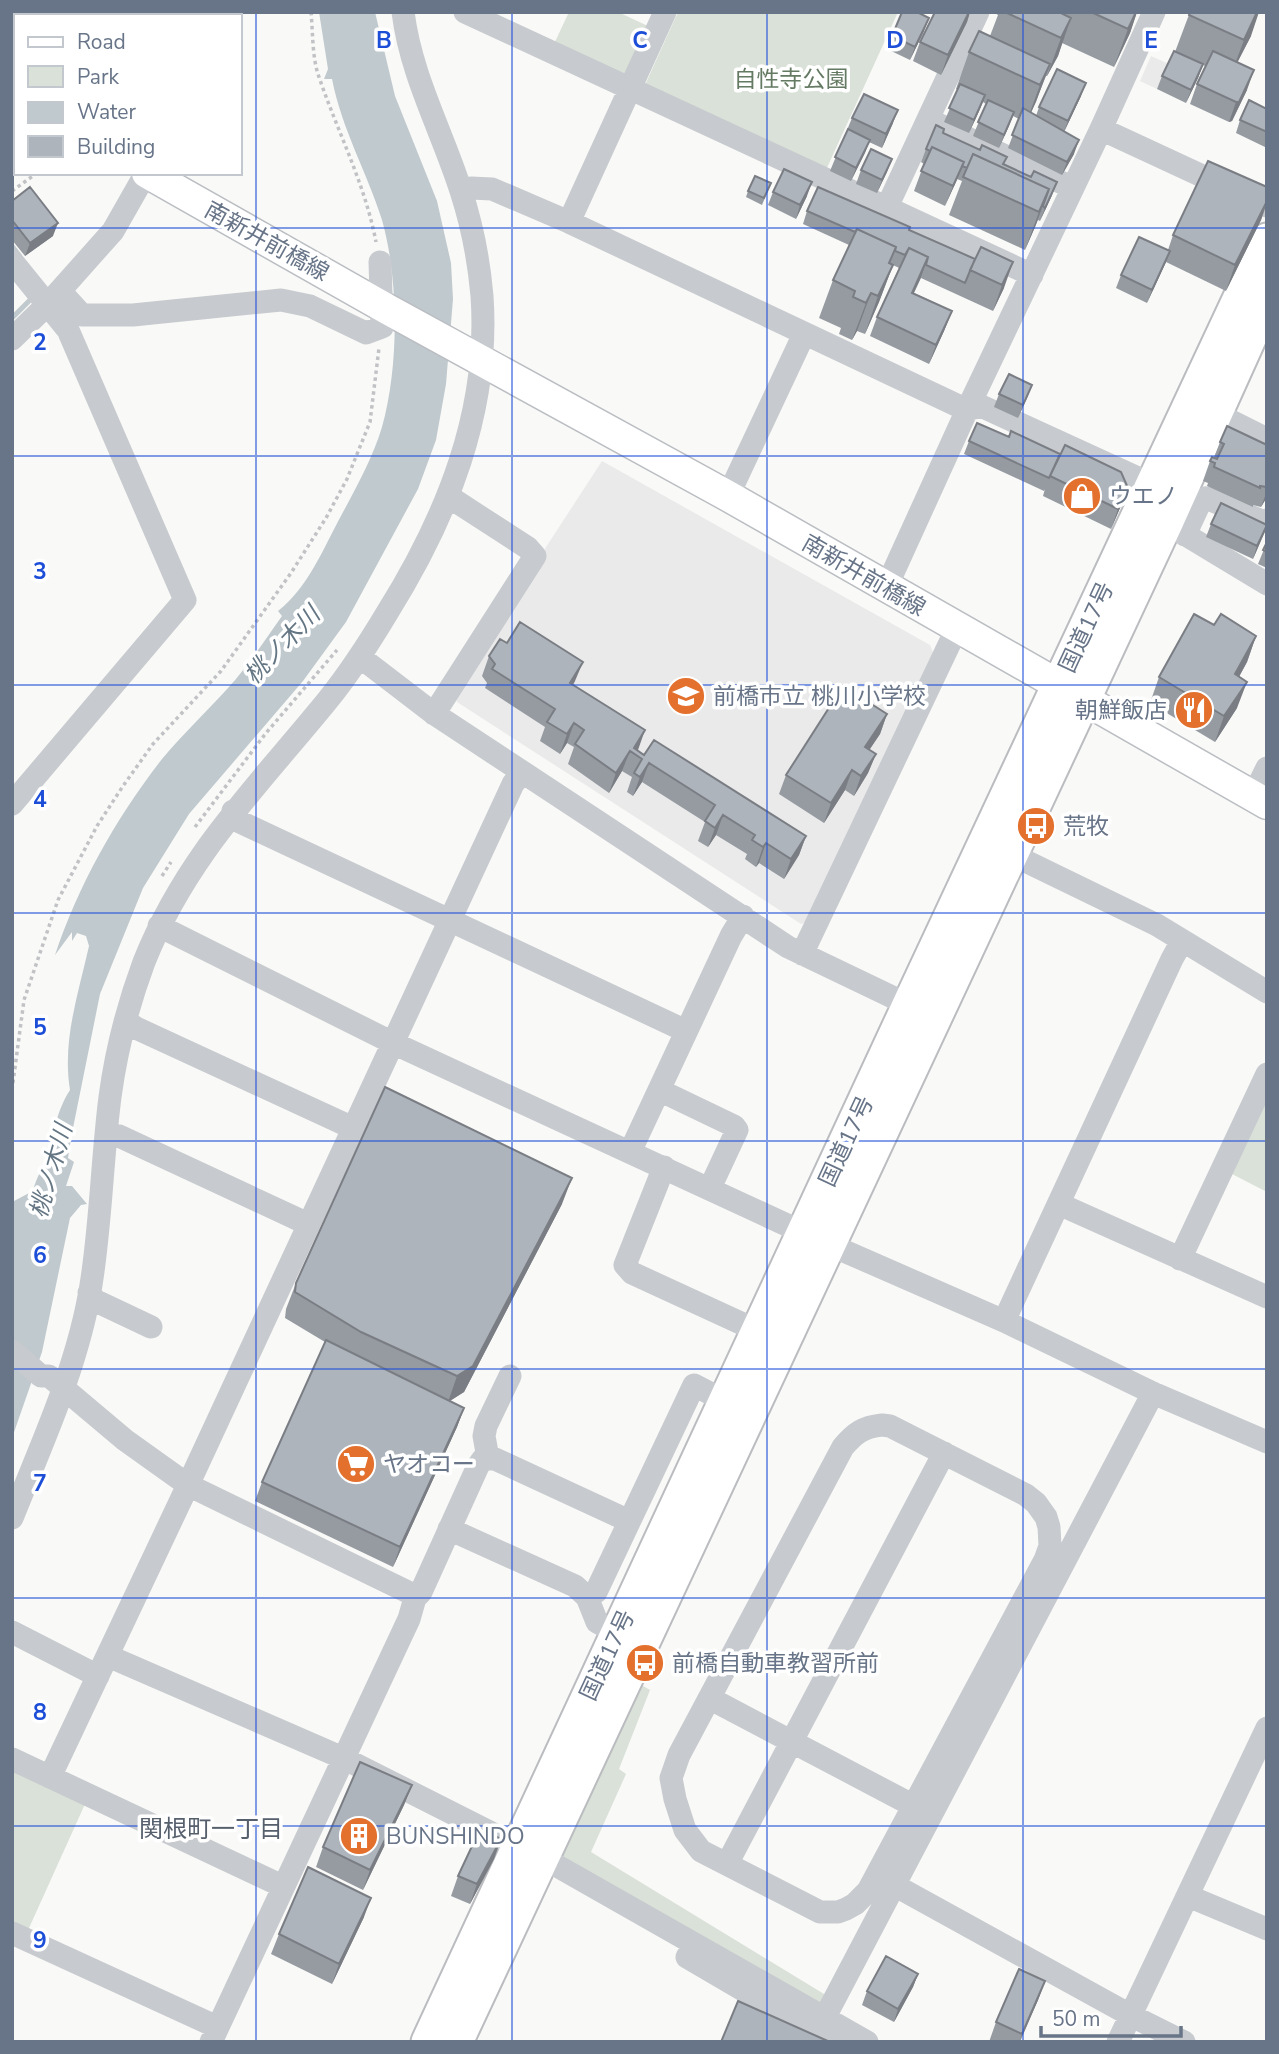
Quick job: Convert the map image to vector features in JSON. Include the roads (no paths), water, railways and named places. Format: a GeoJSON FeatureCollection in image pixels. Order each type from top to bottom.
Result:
{"type":"FeatureCollection","features":[{"type":"Feature","properties":{"kind":"highway","name":"国道17号"},"geometry":{"type":"LineString","coordinates":[[428,2042],[529,1852],[816,1238],[1011,854],[1071,692],[1153,485],[1267,240]]}},
{"type":"Feature","properties":{"kind":"highway","name":"国道17号"},"geometry":{"type":"LineString","coordinates":[[456,2042],[617,1633],[758,1331],[816,1238],[909,1005],[1071,692],[1175,529],[1186,479],[1267,299]]}},
{"type":"Feature","properties":{"kind":"main road","name":"南新井前橋線"},"geometry":{"type":"LineString","coordinates":[[150,175],[383,314],[471,355],[728,496],[1260,800]]}},
{"type":"Feature","properties":{"kind":"street"},"geometry":{"type":"LineString","coordinates":[[12,1518],[64,1389],[89,1293],[100,1214],[110,1097],[126,1021],[159,926],[203,852],[233,811],[328,700],[351,650],[412,575],[450,494],[470,430],[471,355],[482,297],[477,256],[461,190],[421,89],[403,12]]}},
{"type":"Feature","properties":{"kind":"street"},"geometry":{"type":"LineString","coordinates":[[465,12],[1032,275]]}},
{"type":"Feature","properties":{"kind":"street"},"geometry":{"type":"LineString","coordinates":[[569,222],[665,12]]}},
{"type":"Feature","properties":{"kind":"street"},"geometry":{"type":"LineString","coordinates":[[886,588],[1154,12]]}},
{"type":"Feature","properties":{"kind":"street"},"geometry":{"type":"LineString","coordinates":[[887,207],[929,120],[973,14]]}},
{"type":"Feature","properties":{"kind":"street"},"geometry":{"type":"LineString","coordinates":[[929,120],[1073,188]]}},
{"type":"Feature","properties":{"kind":"street"},"geometry":{"type":"LineString","coordinates":[[1101,129],[1267,206]]}},
{"type":"Feature","properties":{"kind":"street"},"geometry":{"type":"LineString","coordinates":[[12,339],[113,231],[146,175]]}},
{"type":"Feature","properties":{"kind":"street"},"geometry":{"type":"LineString","coordinates":[[461,190],[492,189],[569,222],[967,410],[981,406],[1153,485]]}},
{"type":"Feature","properties":{"kind":"street"},"geometry":{"type":"LineString","coordinates":[[12,261],[54,297],[82,315],[133,315],[281,300],[310,306],[366,333],[383,314],[380,262]]}},
{"type":"Feature","properties":{"kind":"street"},"geometry":{"type":"LineString","coordinates":[[12,804],[185,600],[54,297]]}},
{"type":"Feature","properties":{"kind":"street"},"geometry":{"type":"LineString","coordinates":[[728,496],[804,334]]}},
{"type":"Feature","properties":{"kind":"street"},"geometry":{"type":"LineString","coordinates":[[1214,417],[1267,439]]}},
{"type":"Feature","properties":{"kind":"street"},"geometry":{"type":"LineString","coordinates":[[1214,417],[1267,447]]}},
{"type":"Feature","properties":{"kind":"street"},"geometry":{"type":"LineString","coordinates":[[1186,479],[1256,512],[1267,507]]}},
{"type":"Feature","properties":{"kind":"street"},"geometry":{"type":"LineString","coordinates":[[434,714],[535,556],[528,548],[454,500],[450,494]]}},
{"type":"Feature","properties":{"kind":"street"},"geometry":{"type":"LineString","coordinates":[[1267,520],[1262,521],[1206,498],[1175,529],[1267,584]]}},
{"type":"Feature","properties":{"kind":"street"},"geometry":{"type":"LineString","coordinates":[[802,954],[957,628]]}},
{"type":"Feature","properties":{"kind":"street"},"geometry":{"type":"LineString","coordinates":[[351,650],[434,714],[802,954],[909,1005]]}},
{"type":"Feature","properties":{"kind":"street"},"geometry":{"type":"LineString","coordinates":[[1260,800],[1267,768]]}},
{"type":"Feature","properties":{"kind":"street"},"geometry":{"type":"LineString","coordinates":[[50,1777],[513,784],[522,772]]}},
{"type":"Feature","properties":{"kind":"street"},"geometry":{"type":"LineString","coordinates":[[233,811],[238,821],[686,1031]]}},
{"type":"Feature","properties":{"kind":"street"},"geometry":{"type":"LineString","coordinates":[[1011,854],[1157,925],[1267,992]]}},
{"type":"Feature","properties":{"kind":"street"},"geometry":{"type":"LineString","coordinates":[[630,1152],[743,916]]}},
{"type":"Feature","properties":{"kind":"street"},"geometry":{"type":"LineString","coordinates":[[159,926],[393,1042],[816,1238],[1004,1321],[1153,1393],[1264,1435]]}},
{"type":"Feature","properties":{"kind":"street"},"geometry":{"type":"LineString","coordinates":[[1004,1321],[1182,941]]}},
{"type":"Feature","properties":{"kind":"street"},"geometry":{"type":"LineString","coordinates":[[126,1021],[353,1128]]}},
{"type":"Feature","properties":{"kind":"street"},"geometry":{"type":"LineString","coordinates":[[1180,1259],[1267,1074]]}},
{"type":"Feature","properties":{"kind":"street"},"geometry":{"type":"LineString","coordinates":[[659,1090],[734,1126],[737,1130],[710,1188]]}},
{"type":"Feature","properties":{"kind":"street"},"geometry":{"type":"LineString","coordinates":[[107,1130],[110,1135],[119,1136],[308,1224]]}},
{"type":"Feature","properties":{"kind":"street"},"geometry":{"type":"LineString","coordinates":[[664,1167],[625,1265],[632,1273],[758,1331]]}},
{"type":"Feature","properties":{"kind":"street"},"geometry":{"type":"LineString","coordinates":[[1059,1204],[1267,1297]]}},
{"type":"Feature","properties":{"kind":"street"},"geometry":{"type":"LineString","coordinates":[[89,1293],[96,1301],[150,1327]]}},
{"type":"Feature","properties":{"kind":"street"},"geometry":{"type":"LineString","coordinates":[[12,1351],[41,1376],[50,1376],[125,1440],[188,1485],[410,1593],[415,1598]]}},
{"type":"Feature","properties":{"kind":"street"},"geometry":{"type":"LineString","coordinates":[[488,1458],[484,1436],[486,1426],[510,1376]]}},
{"type":"Feature","properties":{"kind":"street"},"geometry":{"type":"LineString","coordinates":[[587,1597],[596,1592],[694,1385],[725,1401]]}},
{"type":"Feature","properties":{"kind":"street"},"geometry":{"type":"LineString","coordinates":[[825,2017],[1153,1393]]}},
{"type":"Feature","properties":{"kind":"street"},"geometry":{"type":"LineString","coordinates":[[872,1426],[890,1426],[944,1453],[1026,1495],[1036,1503],[1049,1527],[1049,1546],[1045,1560],[868,1891],[855,1904],[838,1912],[820,1912],[701,1851],[687,1835],[671,1778],[679,1755],[843,1447],[855,1432],[872,1426]]}},
{"type":"Feature","properties":{"kind":"street"},"geometry":{"type":"LineString","coordinates":[[727,1864],[944,1453]]}},
{"type":"Feature","properties":{"kind":"street"},"geometry":{"type":"LineString","coordinates":[[12,1933],[214,2035],[478,1466],[483,1460],[495,1459],[629,1521]]}},
{"type":"Feature","properties":{"kind":"street"},"geometry":{"type":"LineString","coordinates":[[449,1529],[575,1586],[587,1597],[597,1622],[617,1633]]}},
{"type":"Feature","properties":{"kind":"street"},"geometry":{"type":"LineString","coordinates":[[12,1632],[343,1758],[529,1852],[867,2042]]}},
{"type":"Feature","properties":{"kind":"street"},"geometry":{"type":"LineString","coordinates":[[711,1699],[914,1806]]}},
{"type":"Feature","properties":{"kind":"street"},"geometry":{"type":"LineString","coordinates":[[1118,2042],[1188,1896],[1259,1767],[1267,1728]]}},
{"type":"Feature","properties":{"kind":"street"},"geometry":{"type":"LineString","coordinates":[[12,1759],[282,1886]]}},
{"type":"Feature","properties":{"kind":"street"},"geometry":{"type":"LineString","coordinates":[[529,1852],[677,1951],[832,2042]]}},
{"type":"Feature","properties":{"kind":"street"},"geometry":{"type":"LineString","coordinates":[[894,1885],[1184,2042]]}},
{"type":"Feature","properties":{"kind":"street"},"geometry":{"type":"LineString","coordinates":[[1188,1896],[1267,1929]]}},
{"type":"Feature","properties":{"kind":"water","name":"桃ノ木川"},"geometry":{"type":"Polygon","coordinates":[[[319,12],[375,12],[395,96],[437,201],[451,263],[453,299],[446,384],[436,440],[418,489],[346,622],[303,681],[189,814],[143,888],[100,994],[71,1138],[68,1158],[74,1162],[66,1186],[72,1186],[87,1204],[81,1205],[70,1218],[42,1352],[12,1438],[12,1208],[14,1201],[33,1191],[70,1090],[68,1054],[76,1000],[89,946],[86,936],[77,933],[72,941],[72,932],[55,955],[87,877],[114,828],[145,781],[242,671],[282,616],[278,611],[289,602],[307,579],[359,482],[378,438],[388,403],[395,324],[388,244],[376,202],[342,116],[332,79],[324,79],[328,69],[319,12]]]}},
{"type":"Feature","properties":{"kind":"waterway"},"geometry":{"type":"LineString","coordinates":[[12,246],[19,255]]}},
{"type":"Feature","properties":{"kind":"waterway"},"geometry":{"type":"LineString","coordinates":[[12,318],[32,298]]}},
{"type":"Feature","properties":{"kind":"place","name":"ウエノ"},"geometry":{"type":"Point","coordinates":[1082,496]}},
{"type":"Feature","properties":{"kind":"place","name":"前橋市立 桃川小学校"},"geometry":{"type":"Point","coordinates":[686,696]}},
{"type":"Feature","properties":{"kind":"place","name":"朝鮮飯店"},"geometry":{"type":"Point","coordinates":[1194,710]}},
{"type":"Feature","properties":{"kind":"place","name":"荒牧"},"geometry":{"type":"Point","coordinates":[1036,826]}},
{"type":"Feature","properties":{"kind":"place","name":"ヤオコー"},"geometry":{"type":"Point","coordinates":[356,1464]}},
{"type":"Feature","properties":{"kind":"place","name":"前橋自動車教習所前"},"geometry":{"type":"Point","coordinates":[645,1663]}},
{"type":"Feature","properties":{"kind":"place","name":"BUNSHINDO"},"geometry":{"type":"Point","coordinates":[359,1836]}},
{"type":"Feature","properties":{"kind":"district","name":"関根町一丁目"},"geometry":{"type":"Point","coordinates":[211,1829]}},
{"type":"Feature","properties":{"kind":"park label","name":"自性寺公園"},"geometry":{"type":"Point","coordinates":[791,79]}}]}
